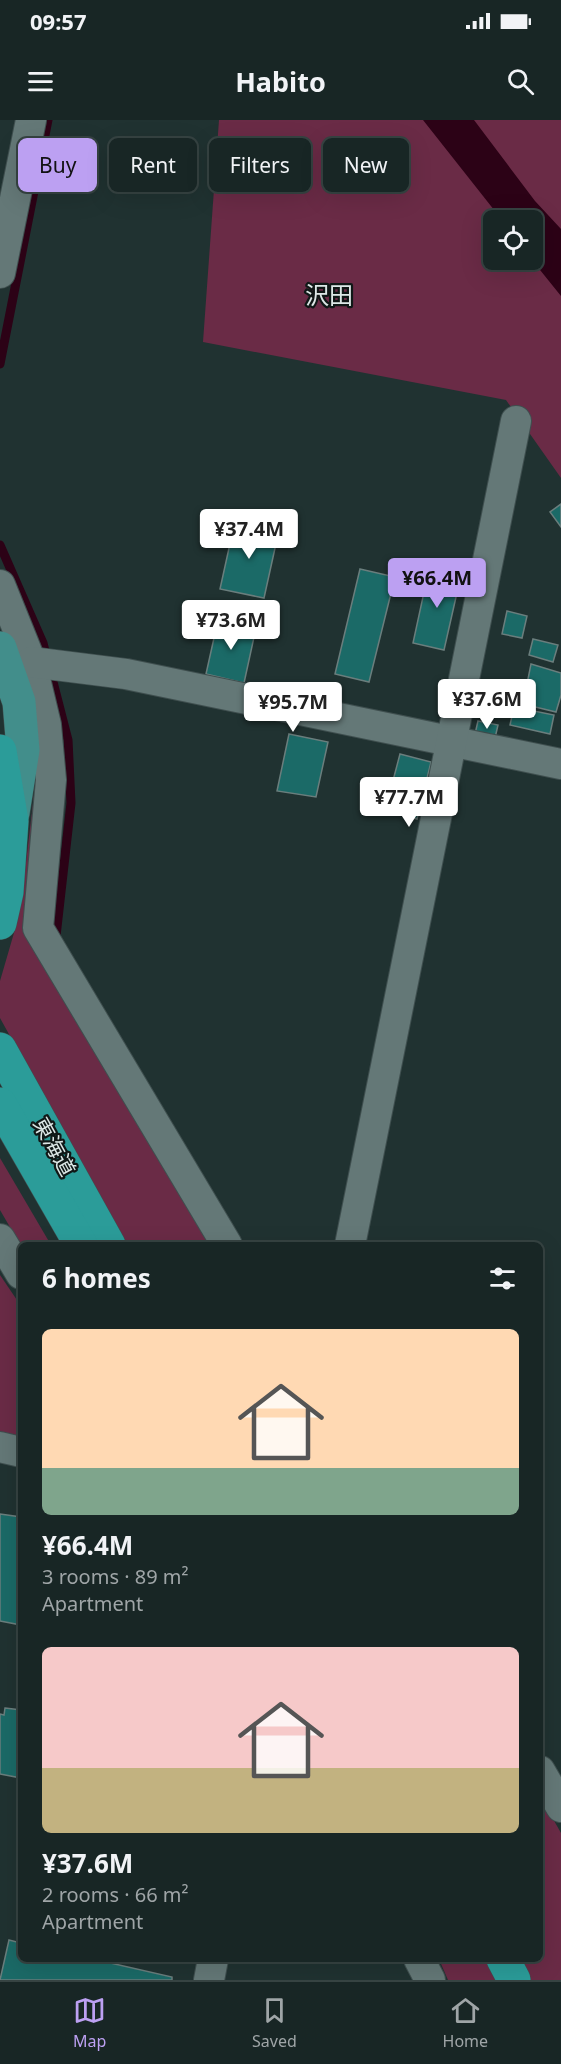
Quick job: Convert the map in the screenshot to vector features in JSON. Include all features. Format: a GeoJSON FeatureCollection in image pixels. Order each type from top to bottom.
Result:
{"type":"FeatureCollection","features":[{"type":"Feature","properties":{"kind":"highway"},"geometry":{"type":"LineString","coordinates":[[0,751],[12,820],[7,892],[0,923]]}},
{"type":"Feature","properties":{"kind":"highway","name":"東海道"},"geometry":{"type":"LineString","coordinates":[[0,1049],[8,1100],[79,1242]]}},
{"type":"Feature","properties":{"kind":"highway","name":"東海道"},"geometry":{"type":"LineString","coordinates":[[8,1100],[107,1242]]}},
{"type":"Feature","properties":{"kind":"highway"},"geometry":{"type":"LineString","coordinates":[[505,1962],[514,1980]]}},
{"type":"Feature","properties":{"kind":"main road"},"geometry":{"type":"LineString","coordinates":[[0,648],[19,702],[23,750],[12,820]]}},
{"type":"Feature","properties":{"kind":"street"},"geometry":{"type":"LineString","coordinates":[[0,273],[31,120]]}},
{"type":"Feature","properties":{"kind":"street"},"geometry":{"type":"LineString","coordinates":[[351,1242],[516,421]]}},
{"type":"Feature","properties":{"kind":"street"},"geometry":{"type":"LineString","coordinates":[[0,585],[31,662],[46,725],[51,780],[38,928],[225,1242]]}},
{"type":"Feature","properties":{"kind":"street"},"geometry":{"type":"LineString","coordinates":[[31,662],[126,674],[561,764]]}},
{"type":"Feature","properties":{"kind":"street"},"geometry":{"type":"LineString","coordinates":[[0,1239],[18,1269]]}},
{"type":"Feature","properties":{"kind":"street"},"geometry":{"type":"LineString","coordinates":[[0,1447],[18,1451]]}},
{"type":"Feature","properties":{"kind":"street"},"geometry":{"type":"LineString","coordinates":[[543,1776],[561,1807]]}},
{"type":"Feature","properties":{"kind":"street"},"geometry":{"type":"LineString","coordinates":[[209,1980],[212,1962]]}},
{"type":"Feature","properties":{"kind":"street"},"geometry":{"type":"LineString","coordinates":[[421,1962],[430,1980]]}},
{"type":"Feature","properties":{"kind":"shaded area"},"geometry":{"type":"Polygon","coordinates":[[[219,120],[561,120],[561,478],[506,400],[203,342],[214,192],[311,192],[311,138],[218,138],[219,120]]]}},
{"type":"Feature","properties":{"kind":"shaded area"},"geometry":{"type":"Polygon","coordinates":[[[423,120],[474,120],[535,201],[561,229],[561,296],[540,270],[543,270],[543,210],[494,210],[423,120]]]}},
{"type":"Feature","properties":{"kind":"shaded area"},"geometry":{"type":"Polygon","coordinates":[[[38,761],[28,930],[213,1242],[124,1242],[0,1018],[0,981],[16,926],[38,761]]]}},
{"type":"Feature","properties":{"kind":"shaded area"},"geometry":{"type":"Polygon","coordinates":[[[0,1158],[49,1242],[19,1242],[0,1210],[0,1158]]]}},
{"type":"Feature","properties":{"kind":"shaded area"},"geometry":{"type":"Polygon","coordinates":[[[0,1275],[18,1302],[18,1437],[0,1433],[0,1275]]]}},
{"type":"Feature","properties":{"kind":"shaded area"},"geometry":{"type":"Polygon","coordinates":[[[543,1801],[561,1833],[561,1980],[448,1980],[440,1962],[543,1962],[543,1801]]]}},
{"type":"Feature","properties":{"kind":"building"},"geometry":{"type":"Polygon","coordinates":[[[561,504],[561,527],[550,512],[561,504]]]}},
{"type":"Feature","properties":{"kind":"building"},"geometry":{"type":"Polygon","coordinates":[[[235,521],[279,530],[264,598],[220,589],[235,521]]]}},
{"type":"Feature","properties":{"kind":"building"},"geometry":{"type":"Polygon","coordinates":[[[360,569],[395,577],[369,682],[335,674],[360,569]]]}},
{"type":"Feature","properties":{"kind":"building"},"geometry":{"type":"Polygon","coordinates":[[[429,569],[461,575],[444,650],[413,643],[429,569]]]}},
{"type":"Feature","properties":{"kind":"building"},"geometry":{"type":"Polygon","coordinates":[[[507,611],[527,616],[522,638],[502,634],[507,611]]]}},
{"type":"Feature","properties":{"kind":"building"},"geometry":{"type":"Polygon","coordinates":[[[218,620],[256,628],[244,683],[206,674],[218,620]]]}},
{"type":"Feature","properties":{"kind":"building"},"geometry":{"type":"Polygon","coordinates":[[[533,639],[558,645],[553,662],[529,655],[533,639]]]}},
{"type":"Feature","properties":{"kind":"building"},"geometry":{"type":"Polygon","coordinates":[[[531,664],[561,673],[561,695],[556,712],[523,704],[531,664]]]}},
{"type":"Feature","properties":{"kind":"building"},"geometry":{"type":"Polygon","coordinates":[[[514,707],[554,715],[550,734],[510,725],[514,707]]]}},
{"type":"Feature","properties":{"kind":"building"},"geometry":{"type":"Polygon","coordinates":[[[478,721],[498,725],[495,738],[475,734],[478,721]]]}},
{"type":"Feature","properties":{"kind":"building"},"geometry":{"type":"Polygon","coordinates":[[[289,734],[328,742],[316,797],[277,791],[289,734]]]}},
{"type":"Feature","properties":{"kind":"building"},"geometry":{"type":"Polygon","coordinates":[[[400,754],[431,762],[417,819],[385,811],[400,754]]]}},
{"type":"Feature","properties":{"kind":"building"},"geometry":{"type":"Polygon","coordinates":[[[0,1514],[18,1517],[18,1624],[0,1621],[0,1514]]]}},
{"type":"Feature","properties":{"kind":"building"},"geometry":{"type":"Polygon","coordinates":[[[5,1708],[18,1710],[18,1777],[0,1774],[0,1714],[4,1715],[5,1708]]]}},
{"type":"Feature","properties":{"kind":"building"},"geometry":{"type":"Polygon","coordinates":[[[9,1940],[18,1942],[18,1962],[106,1962],[172,1977],[172,1980],[0,1980],[9,1940]]]}},
{"type":"Feature","properties":{"kind":"waterway"},"geometry":{"type":"LineString","coordinates":[[0,364],[48,120]]}},
{"type":"Feature","properties":{"kind":"waterway"},"geometry":{"type":"LineString","coordinates":[[0,545],[43,643],[68,740],[71,803],[56,936]]}},
{"type":"Feature","properties":{"kind":"district","name":"沢田"},"geometry":{"type":"Point","coordinates":[329,296]}}]}
